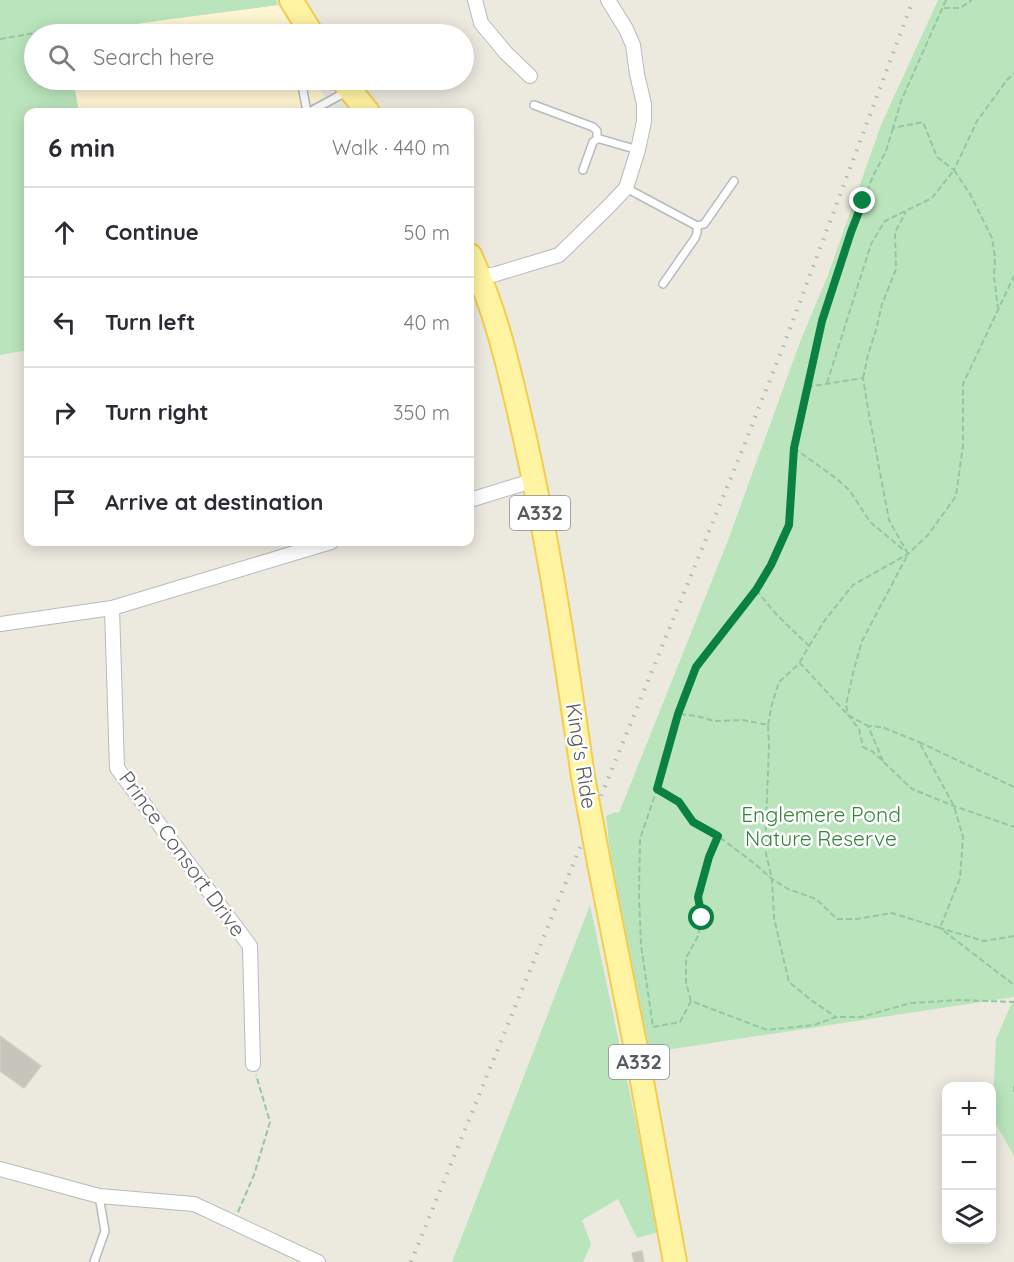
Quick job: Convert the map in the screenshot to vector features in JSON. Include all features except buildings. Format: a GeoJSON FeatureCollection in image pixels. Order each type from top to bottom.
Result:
{"type":"FeatureCollection","features":[{"type":"Feature","properties":{"kind":"main road"},"geometry":{"type":"LineString","coordinates":[[291,0],[306,24]]}},
{"type":"Feature","properties":{"kind":"main road"},"geometry":{"type":"LineString","coordinates":[[350,90],[365,108]]}},
{"type":"Feature","properties":{"kind":"main road","name":"King's Ride"},"geometry":{"type":"LineString","coordinates":[[474,263],[496,320],[535,480],[566,660],[583,777],[675,1262]]}},
{"type":"Feature","properties":{"kind":"street"},"geometry":{"type":"LineString","coordinates":[[475,0],[481,23],[506,53],[530,76]]}},
{"type":"Feature","properties":{"kind":"street"},"geometry":{"type":"LineString","coordinates":[[480,276],[496,274],[559,255],[626,188],[638,150],[644,121],[644,104],[633,45],[608,0]]}},
{"type":"Feature","properties":{"kind":"street"},"geometry":{"type":"LineString","coordinates":[[474,499],[535,480]]}},
{"type":"Feature","properties":{"kind":"street"},"geometry":{"type":"LineString","coordinates":[[0,624],[112,608],[318,546]]}},
{"type":"Feature","properties":{"kind":"street","name":"Prince Consort Drive"},"geometry":{"type":"LineString","coordinates":[[112,608],[117,768],[250,946],[253,1064]]}},
{"type":"Feature","properties":{"kind":"street"},"geometry":{"type":"LineString","coordinates":[[0,1169],[99,1196],[194,1204],[318,1262]]}},
{"type":"Feature","properties":{"kind":"lane"},"geometry":{"type":"LineString","coordinates":[[303,90],[307,108]]}},
{"type":"Feature","properties":{"kind":"lane"},"geometry":{"type":"LineString","coordinates":[[314,108],[339,90]]}},
{"type":"Feature","properties":{"kind":"lane"},"geometry":{"type":"LineString","coordinates":[[534,105],[597,131],[597,139],[593,142],[583,170]]}},
{"type":"Feature","properties":{"kind":"lane"},"geometry":{"type":"LineString","coordinates":[[597,139],[638,150]]}},
{"type":"Feature","properties":{"kind":"lane"},"geometry":{"type":"LineString","coordinates":[[626,188],[698,226],[704,224],[734,181]]}},
{"type":"Feature","properties":{"kind":"lane"},"geometry":{"type":"LineString","coordinates":[[663,284],[695,238],[698,226]]}},
{"type":"Feature","properties":{"kind":"lane"},"geometry":{"type":"LineString","coordinates":[[94,1262],[105,1231],[99,1196]]}},
{"type":"Feature","properties":{"kind":"path"},"geometry":{"type":"LineString","coordinates":[[718,836],[709,857],[698,897],[702,918],[698,936],[686,958],[686,983],[691,1001],[680,1022],[653,1027],[641,945],[640,838],[657,789],[678,714],[696,667],[756,590],[771,565],[789,525],[794,448],[822,321],[851,232],[873,176],[886,151],[901,100],[946,0]]}},
{"type":"Feature","properties":{"kind":"path"},"geometry":{"type":"LineString","coordinates":[[943,8],[960,8],[972,0]]}},
{"type":"Feature","properties":{"kind":"path"},"geometry":{"type":"LineString","coordinates":[[0,39],[24,35]]}},
{"type":"Feature","properties":{"kind":"path"},"geometry":{"type":"LineString","coordinates":[[827,383],[871,244],[885,221],[932,198],[954,170],[977,121],[1014,73]]}},
{"type":"Feature","properties":{"kind":"path"},"geometry":{"type":"LineString","coordinates":[[893,128],[923,122],[937,157],[954,170],[970,194],[992,238],[998,308]]}},
{"type":"Feature","properties":{"kind":"path"},"geometry":{"type":"LineString","coordinates":[[907,210],[895,232],[896,269],[882,304],[863,378],[889,520],[908,554]]}},
{"type":"Feature","properties":{"kind":"path"},"geometry":{"type":"LineString","coordinates":[[836,1017],[789,982],[774,918],[772,879],[765,849],[768,725],[772,704],[779,682],[800,663],[825,620],[853,585],[908,554],[928,535],[956,496],[963,445],[963,384],[1014,276]]}},
{"type":"Feature","properties":{"kind":"path"},"geometry":{"type":"LineString","coordinates":[[807,387],[863,378]]}},
{"type":"Feature","properties":{"kind":"path"},"geometry":{"type":"LineString","coordinates":[[794,448],[850,491],[870,522],[908,554]]}},
{"type":"Feature","properties":{"kind":"path"},"geometry":{"type":"LineString","coordinates":[[908,554],[862,641],[846,705],[848,715],[868,726],[882,727],[919,742],[1014,787]]}},
{"type":"Feature","properties":{"kind":"path"},"geometry":{"type":"LineString","coordinates":[[756,590],[777,615],[809,646]]}},
{"type":"Feature","properties":{"kind":"path"},"geometry":{"type":"LineString","coordinates":[[800,663],[859,729],[863,747],[872,752],[912,789],[1014,827]]}},
{"type":"Feature","properties":{"kind":"path"},"geometry":{"type":"LineString","coordinates":[[678,714],[714,721],[743,720],[768,725]]}},
{"type":"Feature","properties":{"kind":"path"},"geometry":{"type":"LineString","coordinates":[[868,726],[884,763]]}},
{"type":"Feature","properties":{"kind":"path"},"geometry":{"type":"LineString","coordinates":[[919,742],[954,806],[963,837],[960,878],[940,928]]}},
{"type":"Feature","properties":{"kind":"path"},"geometry":{"type":"LineString","coordinates":[[657,789],[679,802],[693,822],[718,836],[772,879],[788,889],[816,899],[837,919],[856,920],[892,913],[984,940],[1014,936]]}},
{"type":"Feature","properties":{"kind":"path"},"geometry":{"type":"LineString","coordinates":[[940,928],[1014,986]]}},
{"type":"Feature","properties":{"kind":"path"},"geometry":{"type":"LineString","coordinates":[[691,1001],[767,1030],[814,1025],[836,1017],[861,1017],[911,1003],[960,1000],[1014,1002]]}},
{"type":"Feature","properties":{"kind":"path"},"geometry":{"type":"LineString","coordinates":[[234,1223],[254,1175],[270,1122],[253,1064]]}},
{"type":"Feature","properties":{"kind":"path"},"geometry":{"type":"LineString","coordinates":[[1014,1086],[1014,1095]]}},
{"type":"Feature","properties":{"kind":"shaded area"},"geometry":{"type":"Polygon","coordinates":[[[278,5],[290,24],[136,24],[278,5]]]}},
{"type":"Feature","properties":{"kind":"shaded area"},"geometry":{"type":"Polygon","coordinates":[[[75,90],[322,90],[329,108],[78,108],[75,90]]]}},
{"type":"Feature","properties":{"kind":"green space"},"geometry":{"type":"Polygon","coordinates":[[[0,0],[276,0],[278,5],[136,24],[24,24],[24,90],[75,90],[78,108],[24,108],[24,351],[0,355],[0,0]]]}},
{"type":"Feature","properties":{"kind":"green space","name":"Englemere Pond Nature Reserve"},"geometry":{"type":"Polygon","coordinates":[[[938,0],[1014,0],[1014,997],[653,1052],[646,1057],[610,853],[606,816],[615,812],[619,813],[727,543],[800,342],[828,275],[881,125],[938,0]]]}},
{"type":"Feature","properties":{"kind":"green space"},"geometry":{"type":"Polygon","coordinates":[[[590,905],[659,1232],[637,1238],[618,1199],[582,1220],[591,1244],[583,1262],[452,1262],[590,905]]]}},
{"type":"Feature","properties":{"kind":"green space"},"geometry":{"type":"Polygon","coordinates":[[[1014,998],[1014,1156],[996,1124],[996,1082],[994,1082],[996,1039],[1014,998]]]}},
{"type":"Feature","properties":{"kind":"railway"},"geometry":{"type":"LineString","coordinates":[[411,1262],[741,453],[913,0]]}},
{"type":"Feature","properties":{"kind":"route"},"geometry":{"type":"LineString","coordinates":[[702,918],[698,897],[709,857],[718,836],[693,822],[679,802],[657,789],[678,714],[696,667],[756,590],[771,565],[789,525],[794,448],[822,321],[863,201]]}}]}
